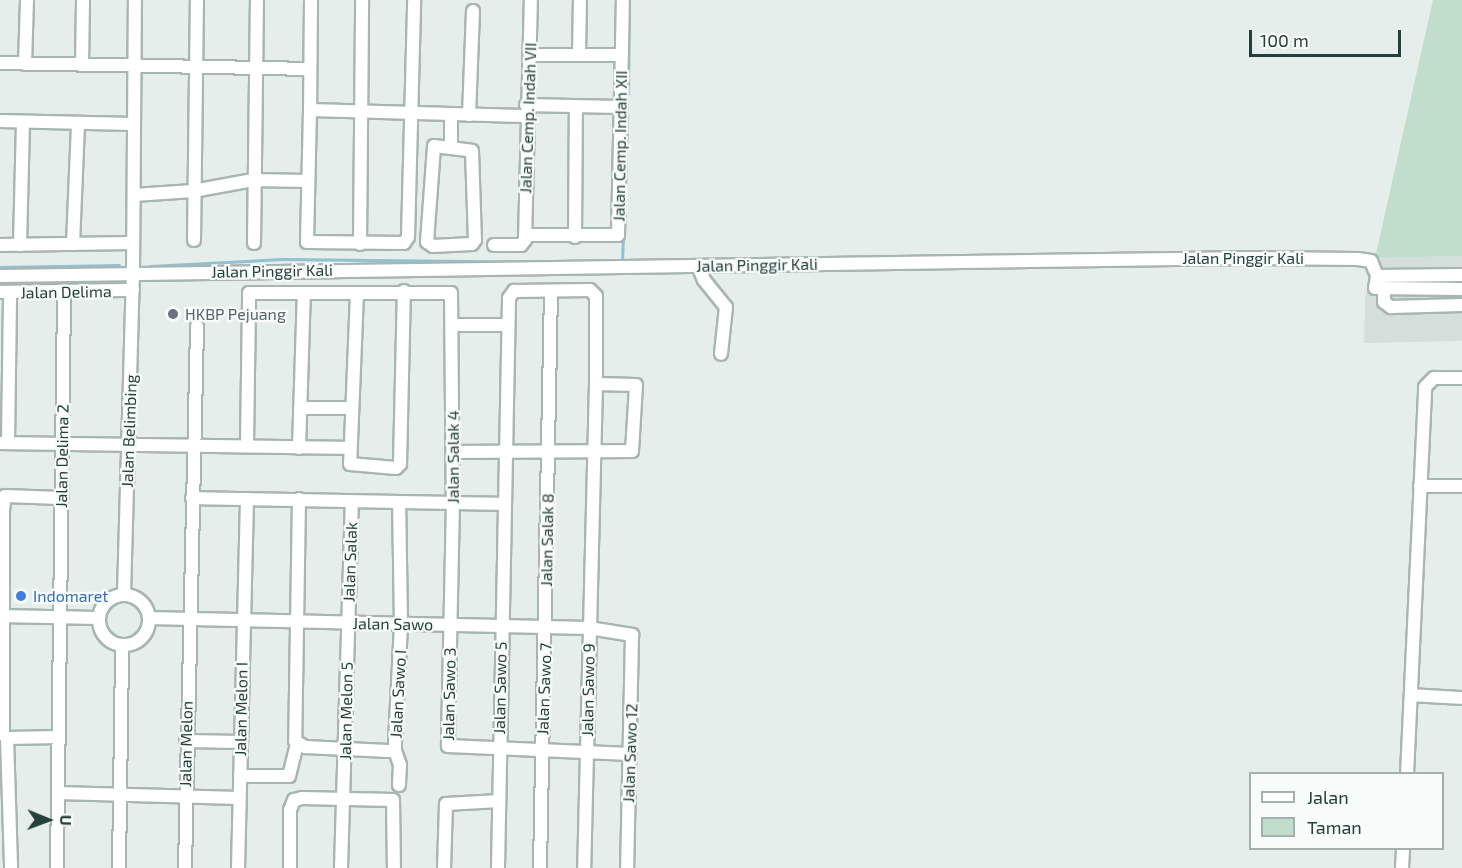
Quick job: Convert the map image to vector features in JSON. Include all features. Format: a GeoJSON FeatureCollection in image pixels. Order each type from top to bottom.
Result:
{"type":"FeatureCollection","features":[{"type":"Feature","properties":{"kind":"street"},"geometry":{"type":"LineString","coordinates":[[26,64],[27,0]]}},
{"type":"Feature","properties":{"kind":"street"},"geometry":{"type":"LineString","coordinates":[[82,0],[82,64]]}},
{"type":"Feature","properties":{"kind":"street","name":"Jalan Belimbing"},"geometry":{"type":"LineString","coordinates":[[124,594],[133,290],[135,0]]}},
{"type":"Feature","properties":{"kind":"street"},"geometry":{"type":"LineString","coordinates":[[194,240],[197,0]]}},
{"type":"Feature","properties":{"kind":"street"},"geometry":{"type":"LineString","coordinates":[[254,243],[257,0]]}},
{"type":"Feature","properties":{"kind":"street"},"geometry":{"type":"LineString","coordinates":[[311,0],[308,242],[360,244],[402,244],[407,240],[414,0]]}},
{"type":"Feature","properties":{"kind":"street"},"geometry":{"type":"LineString","coordinates":[[360,244],[362,0]]}},
{"type":"Feature","properties":{"kind":"street","name":"Jalan Cemp. Indah VII"},"geometry":{"type":"LineString","coordinates":[[525,236],[526,111],[531,0]]}},
{"type":"Feature","properties":{"kind":"street"},"geometry":{"type":"LineString","coordinates":[[579,55],[580,0]]}},
{"type":"Feature","properties":{"kind":"street","name":"Jalan Cemp. Indah XII"},"geometry":{"type":"LineString","coordinates":[[525,236],[618,235],[623,0]]}},
{"type":"Feature","properties":{"kind":"street"},"geometry":{"type":"LineString","coordinates":[[469,115],[473,11]]}},
{"type":"Feature","properties":{"kind":"street"},"geometry":{"type":"LineString","coordinates":[[530,55],[622,55]]}},
{"type":"Feature","properties":{"kind":"street"},"geometry":{"type":"LineString","coordinates":[[0,63],[310,69]]}},
{"type":"Feature","properties":{"kind":"street"},"geometry":{"type":"LineString","coordinates":[[310,110],[469,115],[576,106],[620,107]]}},
{"type":"Feature","properties":{"kind":"street"},"geometry":{"type":"LineString","coordinates":[[575,237],[576,106]]}},
{"type":"Feature","properties":{"kind":"street"},"geometry":{"type":"LineString","coordinates":[[451,114],[452,147]]}},
{"type":"Feature","properties":{"kind":"street"},"geometry":{"type":"LineString","coordinates":[[0,121],[134,124]]}},
{"type":"Feature","properties":{"kind":"street"},"geometry":{"type":"LineString","coordinates":[[20,245],[23,122]]}},
{"type":"Feature","properties":{"kind":"street"},"geometry":{"type":"LineString","coordinates":[[73,244],[78,123]]}},
{"type":"Feature","properties":{"kind":"street"},"geometry":{"type":"LineString","coordinates":[[452,147],[472,151],[475,242],[433,246],[427,239],[432,148],[452,147]]}},
{"type":"Feature","properties":{"kind":"street"},"geometry":{"type":"LineString","coordinates":[[134,195],[193,191],[253,180],[307,181]]}},
{"type":"Feature","properties":{"kind":"street"},"geometry":{"type":"LineString","coordinates":[[494,245],[521,245],[525,236]]}},
{"type":"Feature","properties":{"kind":"street"},"geometry":{"type":"LineString","coordinates":[[0,244],[73,244],[133,259]]}},
{"type":"Feature","properties":{"kind":"street","name":"Jalan Pinggir Kali"},"geometry":{"type":"LineString","coordinates":[[133,259],[698,266],[1347,258],[1371,261],[1375,271]]}},
{"type":"Feature","properties":{"kind":"street"},"geometry":{"type":"LineString","coordinates":[[0,276],[133,259]]}},
{"type":"Feature","properties":{"kind":"street"},"geometry":{"type":"LineString","coordinates":[[698,266],[704,280],[726,307],[721,354]]}},
{"type":"Feature","properties":{"kind":"street"},"geometry":{"type":"LineString","coordinates":[[1462,274],[1376,277],[1375,288],[1384,291],[1462,289]]}},
{"type":"Feature","properties":{"kind":"street","name":"Jalan Delima"},"geometry":{"type":"LineString","coordinates":[[5,292],[64,294],[133,290]]}},
{"type":"Feature","properties":{"kind":"street"},"geometry":{"type":"LineString","coordinates":[[247,445],[249,292],[404,291],[399,465],[351,466],[349,448],[357,293]]}},
{"type":"Feature","properties":{"kind":"street","name":"Jalan Salak 4"},"geometry":{"type":"LineString","coordinates":[[404,291],[449,292],[454,325],[450,625]]}},
{"type":"Feature","properties":{"kind":"street"},"geometry":{"type":"LineString","coordinates":[[1384,291],[1384,302],[1391,307],[1462,305]]}},
{"type":"Feature","properties":{"kind":"street"},"geometry":{"type":"LineString","coordinates":[[5,292],[4,442],[349,448]]}},
{"type":"Feature","properties":{"kind":"street","name":"Jalan Sawo 5"},"geometry":{"type":"LineString","coordinates":[[498,868],[506,325],[511,293],[551,292]]}},
{"type":"Feature","properties":{"kind":"street","name":"Jalan Sawo 9"},"geometry":{"type":"LineString","coordinates":[[551,292],[595,292],[596,384],[584,868]]}},
{"type":"Feature","properties":{"kind":"street","name":"Jalan Salak 8"},"geometry":{"type":"LineString","coordinates":[[546,627],[551,292]]}},
{"type":"Feature","properties":{"kind":"street"},"geometry":{"type":"LineString","coordinates":[[299,448],[304,293]]}},
{"type":"Feature","properties":{"kind":"street","name":"Jalan Delima 2"},"geometry":{"type":"LineString","coordinates":[[57,868],[64,294]]}},
{"type":"Feature","properties":{"kind":"street"},"geometry":{"type":"LineString","coordinates":[[454,325],[506,325]]}},
{"type":"Feature","properties":{"kind":"street","name":"Jalan Melon"},"geometry":{"type":"LineString","coordinates":[[185,868],[188,619],[197,326]]}},
{"type":"Feature","properties":{"kind":"street"},"geometry":{"type":"LineString","coordinates":[[1407,772],[1425,387],[1434,378],[1462,378]]}},
{"type":"Feature","properties":{"kind":"street"},"geometry":{"type":"LineString","coordinates":[[453,452],[632,451],[637,388],[633,384],[596,384]]}},
{"type":"Feature","properties":{"kind":"street"},"geometry":{"type":"LineString","coordinates":[[300,408],[351,408]]}},
{"type":"Feature","properties":{"kind":"street"},"geometry":{"type":"LineString","coordinates":[[1420,486],[1462,486]]}},
{"type":"Feature","properties":{"kind":"street"},"geometry":{"type":"LineString","coordinates":[[11,868],[8,738],[2,727],[2,496],[61,498]]}},
{"type":"Feature","properties":{"kind":"street"},"geometry":{"type":"LineString","coordinates":[[192,498],[502,504]]}},
{"type":"Feature","properties":{"kind":"street","name":"Jalan Melon I"},"geometry":{"type":"LineString","coordinates":[[238,868],[247,499]]}},
{"type":"Feature","properties":{"kind":"street"},"geometry":{"type":"LineString","coordinates":[[240,776],[289,776],[297,743],[293,729],[299,499]]}},
{"type":"Feature","properties":{"kind":"street","name":"Jalan Salak"},"geometry":{"type":"LineString","coordinates":[[348,623],[352,502]]}},
{"type":"Feature","properties":{"kind":"street","name":"Jalan Sawo I"},"geometry":{"type":"LineString","coordinates":[[297,743],[346,749],[395,751],[401,624],[399,503]]}},
{"type":"Feature","properties":{"kind":"street"},"geometry":{"type":"LineString","coordinates":[[124,594],[141,601],[149,618],[145,635],[122,646],[103,635],[98,618],[104,604],[124,594]]}},
{"type":"Feature","properties":{"kind":"street"},"geometry":{"type":"LineString","coordinates":[[2,616],[98,618]]}},
{"type":"Feature","properties":{"kind":"street","name":"Jalan Sawo"},"geometry":{"type":"LineString","coordinates":[[149,618],[589,628],[627,633],[633,639]]}},
{"type":"Feature","properties":{"kind":"street","name":"Jalan Melon 5"},"geometry":{"type":"LineString","coordinates":[[341,868],[348,623]]}},
{"type":"Feature","properties":{"kind":"street","name":"Jalan Sawo 3"},"geometry":{"type":"LineString","coordinates":[[450,625],[448,746],[499,750]]}},
{"type":"Feature","properties":{"kind":"street","name":"Jalan Sawo 7"},"geometry":{"type":"LineString","coordinates":[[540,868],[546,627]]}},
{"type":"Feature","properties":{"kind":"street","name":"Jalan Sawo 12"},"geometry":{"type":"LineString","coordinates":[[627,868],[633,639]]}},
{"type":"Feature","properties":{"kind":"street"},"geometry":{"type":"LineString","coordinates":[[119,868],[122,646]]}},
{"type":"Feature","properties":{"kind":"street"},"geometry":{"type":"LineString","coordinates":[[1411,695],[1462,698]]}},
{"type":"Feature","properties":{"kind":"street"},"geometry":{"type":"LineString","coordinates":[[8,738],[58,737]]}},
{"type":"Feature","properties":{"kind":"street"},"geometry":{"type":"LineString","coordinates":[[186,741],[241,742]]}},
{"type":"Feature","properties":{"kind":"street"},"geometry":{"type":"LineString","coordinates":[[499,750],[630,754]]}},
{"type":"Feature","properties":{"kind":"street"},"geometry":{"type":"LineString","coordinates":[[395,751],[400,765],[399,785]]}},
{"type":"Feature","properties":{"kind":"street"},"geometry":{"type":"LineString","coordinates":[[58,793],[120,792],[239,798]]}},
{"type":"Feature","properties":{"kind":"street"},"geometry":{"type":"LineString","coordinates":[[290,868],[294,800],[343,799],[394,801],[394,868]]}},
{"type":"Feature","properties":{"kind":"street"},"geometry":{"type":"LineString","coordinates":[[444,868],[446,804],[498,801]]}},
{"type":"Feature","properties":{"kind":"street"},"geometry":{"type":"LineString","coordinates":[[1402,868],[1403,850]]}},
{"type":"Feature","properties":{"kind":"shaded area"},"geometry":{"type":"Polygon","coordinates":[[[1462,256],[1462,341],[1364,343],[1365,297],[1375,258],[1462,256]]]}},
{"type":"Feature","properties":{"kind":"green space"},"geometry":{"type":"Polygon","coordinates":[[[1433,0],[1462,0],[1462,256],[1375,258],[1433,0]]]}},
{"type":"Feature","properties":{"kind":"waterway"},"geometry":{"type":"LineString","coordinates":[[628,94],[629,0]]}},
{"type":"Feature","properties":{"kind":"waterway"},"geometry":{"type":"LineString","coordinates":[[626,152],[627,116]]}},
{"type":"Feature","properties":{"kind":"waterway"},"geometry":{"type":"LineString","coordinates":[[622,263],[623,237]]}},
{"type":"Feature","properties":{"kind":"waterway"},"geometry":{"type":"LineString","coordinates":[[150,266],[282,259],[556,262]]}},
{"type":"Feature","properties":{"kind":"waterway"},"geometry":{"type":"LineString","coordinates":[[0,267],[119,265]]}},
{"type":"Feature","properties":{"kind":"place","name":"HKBP Pejuang"},"geometry":{"type":"Point","coordinates":[173,314]}},
{"type":"Feature","properties":{"kind":"place","name":"Indomaret"},"geometry":{"type":"Point","coordinates":[21,596]}}]}
